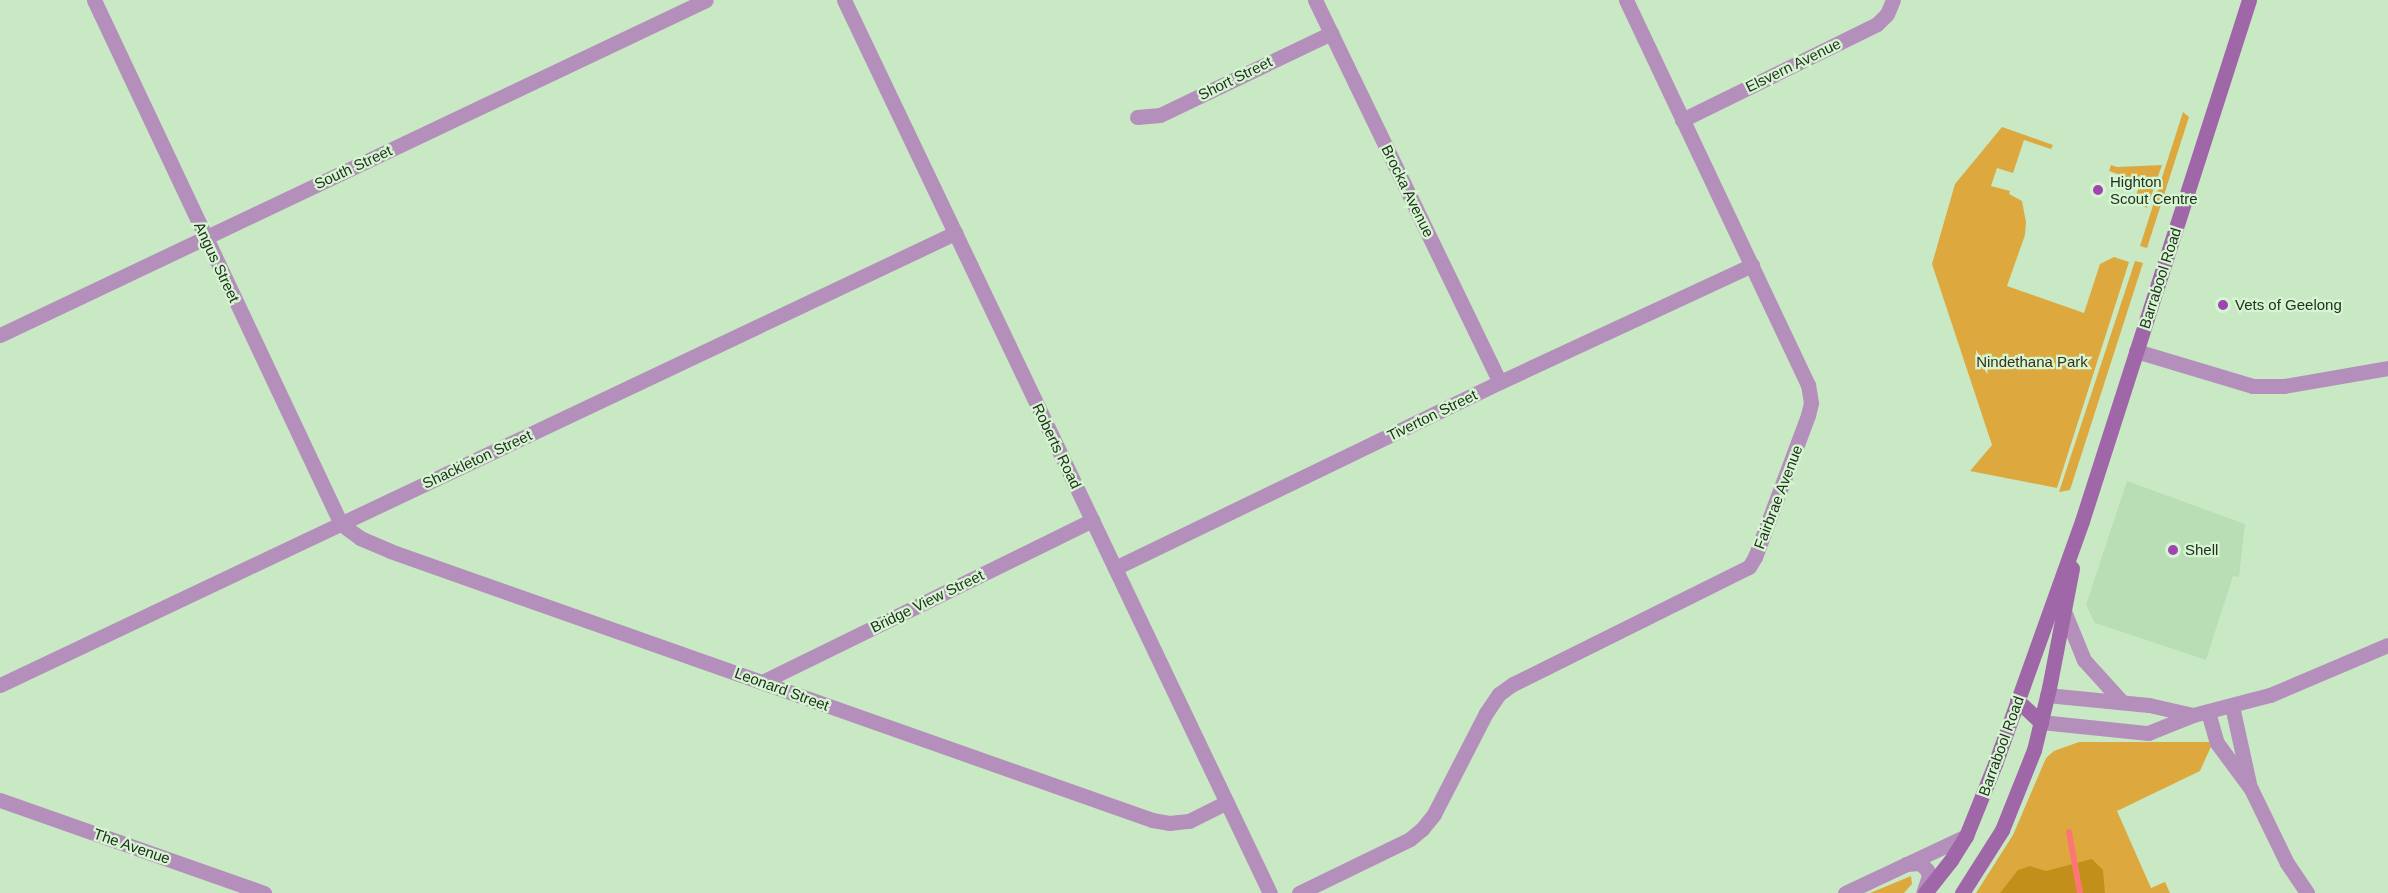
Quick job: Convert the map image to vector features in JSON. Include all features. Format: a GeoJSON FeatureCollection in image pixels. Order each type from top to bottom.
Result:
{"type":"FeatureCollection","features":[{"type":"Feature","properties":{"kind":"main road","name":"Barrabool Road"},"geometry":{"type":"LineString","coordinates":[[1924,893],[1951,860],[1966,836],[2017,700],[2082,521],[2249,0]]}},
{"type":"Feature","properties":{"kind":"main road","name":"Barrabool Road"},"geometry":{"type":"LineString","coordinates":[[1962,893],[2002,830],[2028,766],[2048,695],[2082,521]]}},
{"type":"Feature","properties":{"kind":"main road"},"geometry":{"type":"LineString","coordinates":[[2017,700],[2048,695]]}},
{"type":"Feature","properties":{"kind":"main road"},"geometry":{"type":"LineString","coordinates":[[2017,700],[2041,722]]}},
{"type":"Feature","properties":{"kind":"street","name":"Angus Street"},"geometry":{"type":"LineString","coordinates":[[94,0],[340,524]]}},
{"type":"Feature","properties":{"kind":"street","name":"South Street"},"geometry":{"type":"LineString","coordinates":[[0,335],[706,0]]}},
{"type":"Feature","properties":{"kind":"street","name":"Roberts Road"},"geometry":{"type":"LineString","coordinates":[[844,0],[1270,893]]}},
{"type":"Feature","properties":{"kind":"street","name":"Brocka Avenue"},"geometry":{"type":"LineString","coordinates":[[1316,0],[1500,382]]}},
{"type":"Feature","properties":{"kind":"street","name":"Fairbrae Avenue"},"geometry":{"type":"LineString","coordinates":[[1299,893],[1410,839],[1422,829],[1434,814],[1486,712],[1498,694],[1749,567],[1769,521],[1811,403],[1808,385],[1626,0]]}},
{"type":"Feature","properties":{"kind":"street","name":"Elsvern Avenue"},"geometry":{"type":"LineString","coordinates":[[1682,120],[1876,24],[1887,14],[1893,0]]}},
{"type":"Feature","properties":{"kind":"street","name":"Short Street"},"geometry":{"type":"LineString","coordinates":[[1137,117],[1160,115],[1331,33]]}},
{"type":"Feature","properties":{"kind":"street","name":"Shackleton Street"},"geometry":{"type":"LineString","coordinates":[[0,685],[955,233]]}},
{"type":"Feature","properties":{"kind":"street","name":"Tiverton Street"},"geometry":{"type":"LineString","coordinates":[[1115,568],[1500,382],[1752,265]]}},
{"type":"Feature","properties":{"kind":"street"},"geometry":{"type":"LineString","coordinates":[[2136,351],[2253,386],[2284,386],[2388,368]]}},
{"type":"Feature","properties":{"kind":"street","name":"Bridge View Street"},"geometry":{"type":"LineString","coordinates":[[762,682],[1092,520]]}},
{"type":"Feature","properties":{"kind":"street","name":"Leonard Street"},"geometry":{"type":"LineString","coordinates":[[340,524],[360,537],[390,551],[1152,820],[1169,823],[1189,821],[1227,802]]}},
{"type":"Feature","properties":{"kind":"street"},"geometry":{"type":"LineString","coordinates":[[2064,611],[2084,660],[2122,702]]}},
{"type":"Feature","properties":{"kind":"street"},"geometry":{"type":"LineString","coordinates":[[2041,722],[2148,733],[2201,713],[2232,706],[2303,683],[2388,645]]}},
{"type":"Feature","properties":{"kind":"street"},"geometry":{"type":"LineString","coordinates":[[2048,695],[2149,705],[2201,713]]}},
{"type":"Feature","properties":{"kind":"street"},"geometry":{"type":"LineString","coordinates":[[2232,706],[2251,789]]}},
{"type":"Feature","properties":{"kind":"street"},"geometry":{"type":"LineString","coordinates":[[2201,713],[2217,743],[2251,789],[2287,863],[2307,893]]}},
{"type":"Feature","properties":{"kind":"street","name":"The Avenue"},"geometry":{"type":"LineString","coordinates":[[0,800],[264,893]]}},
{"type":"Feature","properties":{"kind":"street"},"geometry":{"type":"LineString","coordinates":[[1845,893],[1966,836]]}},
{"type":"Feature","properties":{"kind":"street"},"geometry":{"type":"LineString","coordinates":[[1903,866],[1920,863],[1927,870],[1929,876],[1924,893]]}},
{"type":"Feature","properties":{"kind":"shaded area","name":"Shell"},"geometry":{"type":"Polygon","coordinates":[[[2127,481],[2245,524],[2239,577],[2233,576],[2206,660],[2095,623],[2086,605],[2127,481]]]}},
{"type":"Feature","properties":{"kind":"shaded area"},"geometry":{"type":"Polygon","coordinates":[[[2092,859],[2103,870],[2105,893],[2000,893],[2018,870],[2030,866],[2046,871],[2092,859]]]}},
{"type":"Feature","properties":{"kind":"green space"},"geometry":{"type":"Polygon","coordinates":[[[2183,112],[2189,117],[2147,248],[2140,246],[2183,112]]]}},
{"type":"Feature","properties":{"kind":"green space","name":"Nindethana Park"},"geometry":{"type":"Polygon","coordinates":[[[2002,127],[2053,145],[2051,149],[2024,140],[2013,173],[1997,168],[1991,186],[2010,191],[2009,194],[2022,201],[2026,222],[2025,235],[2007,286],[2084,313],[2100,264],[2114,257],[2129,262],[2057,488],[1970,471],[1992,445],[1932,264],[1955,184],[2002,127]]]}},
{"type":"Feature","properties":{"kind":"green space"},"geometry":{"type":"Polygon","coordinates":[[[2111,165],[2117,167],[2162,165],[2156,182],[2141,182],[2109,171],[2111,165]]]}},
{"type":"Feature","properties":{"kind":"green space"},"geometry":{"type":"Polygon","coordinates":[[[2140,184],[2155,185],[2147,208],[2134,201],[2140,184]]]}},
{"type":"Feature","properties":{"kind":"green space"},"geometry":{"type":"Polygon","coordinates":[[[2135,261],[2143,263],[2070,490],[2059,492],[2135,261]]]}},
{"type":"Feature","properties":{"kind":"green space"},"geometry":{"type":"Polygon","coordinates":[[[2079,742],[2213,742],[2200,771],[2117,811],[2151,888],[2165,882],[2170,893],[1976,893],[2013,835],[2046,758],[2054,751],[2079,742]]]}},
{"type":"Feature","properties":{"kind":"green space"},"geometry":{"type":"Polygon","coordinates":[[[1911,876],[1912,884],[1904,893],[1870,893],[1911,876]]]}},
{"type":"Feature","properties":{"kind":"waterway"},"geometry":{"type":"LineString","coordinates":[[2069,832],[2080,893]]}},
{"type":"Feature","properties":{"kind":"place","name":"Highton Scout Centre"},"geometry":{"type":"Point","coordinates":[2098,190]}},
{"type":"Feature","properties":{"kind":"place","name":"Vets of Geelong"},"geometry":{"type":"Point","coordinates":[2223,305]}},
{"type":"Feature","properties":{"kind":"place","name":"Shell"},"geometry":{"type":"Point","coordinates":[2173,550]}}]}
